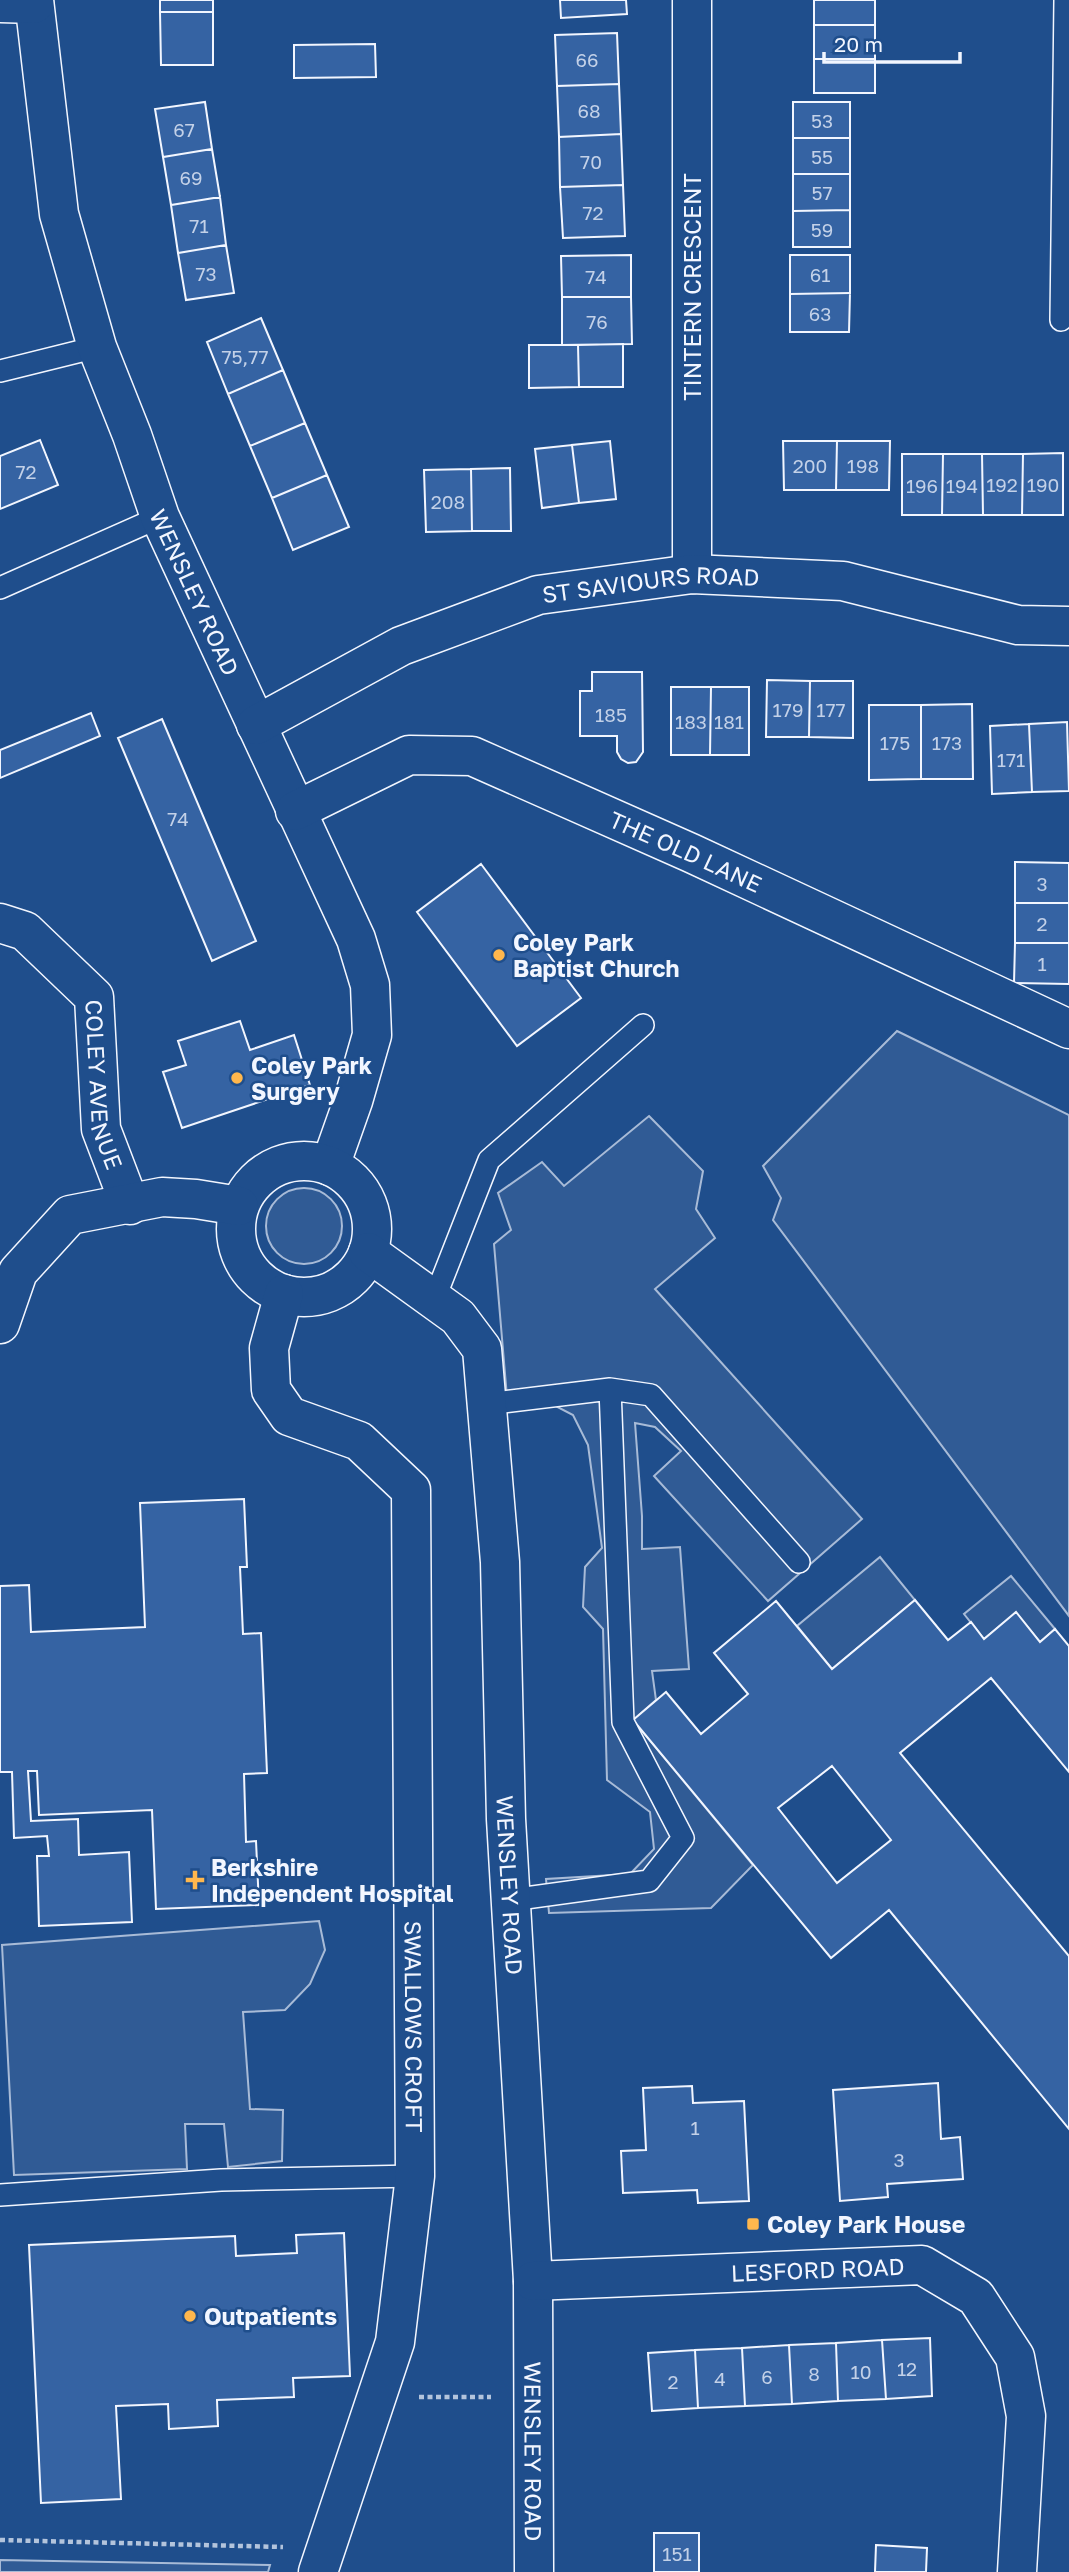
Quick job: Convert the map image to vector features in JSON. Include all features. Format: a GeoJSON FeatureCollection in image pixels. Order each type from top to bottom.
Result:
{"type":"FeatureCollection","features":[{"type":"Feature","properties":{"kind":"street","name":"TINTERN CRESCENT"},"geometry":{"type":"LineString","coordinates":[[692,0],[692,574]]}},
{"type":"Feature","properties":{"kind":"street","name":"WENSLEY ROAD"},"geometry":{"type":"LineString","coordinates":[[23,2],[59,214],[97,347],[132,435],[160,517],[356,939],[370,985],[372,1035],[354,1101],[330,1166]]}},
{"type":"Feature","properties":{"kind":"street","name":"ST SAVIOURS ROAD"},"geometry":{"type":"LineString","coordinates":[[256,725],[401,646],[538,595],[692,574],[843,581],[1018,625],[1069,626]]}},
{"type":"Feature","properties":{"kind":"street","name":"THE OLD LANE"},"geometry":{"type":"LineString","coordinates":[[295,811],[409,755],[472,755],[691,853],[1069,1029]]}},
{"type":"Feature","properties":{"kind":"street","name":"COLEY AVENUE"},"geometry":{"type":"LineString","coordinates":[[0,922],[25,931],[94,997],[102,1129],[130,1205]]}},
{"type":"Feature","properties":{"kind":"street"},"geometry":{"type":"LineString","coordinates":[[299,1161],[330,1166],[348,1177],[361,1192],[369,1211],[372,1231],[368,1252],[358,1270],[343,1284],[324,1293],[304,1297],[284,1294],[264,1284],[249,1269],[239,1250],[235,1228],[239,1206],[246,1192],[269,1170],[299,1161]]}},
{"type":"Feature","properties":{"kind":"street"},"geometry":{"type":"LineString","coordinates":[[0,1324],[18,1272],[70,1215],[162,1197],[239,1206]]}},
{"type":"Feature","properties":{"kind":"street","name":"WENSLEY ROAD"},"geometry":{"type":"LineString","coordinates":[[368,1252],[458,1317],[482,1349],[500,1562],[506,1819],[533,2281],[534,2572]]}},
{"type":"Feature","properties":{"kind":"street","name":"SWALLOWS CROFT"},"geometry":{"type":"LineString","coordinates":[[284,1294],[269,1348],[271,1390],[289,1416],[359,1441],[411,1490],[415,2176],[395,2342],[322,2560]]}},
{"type":"Feature","properties":{"kind":"street","name":"LESFORD ROAD"},"geometry":{"type":"LineString","coordinates":[[533,2281],[922,2265],[976,2298],[1015,2357],[1026,2416],[1017,2572]]}},
{"type":"Feature","properties":{"kind":"lane"},"geometry":{"type":"LineString","coordinates":[[1061,320],[1065,0]]}},
{"type":"Feature","properties":{"kind":"lane"},"geometry":{"type":"LineString","coordinates":[[0,371],[97,347]]}},
{"type":"Feature","properties":{"kind":"lane"},"geometry":{"type":"LineString","coordinates":[[0,588],[160,517]]}},
{"type":"Feature","properties":{"kind":"lane"},"geometry":{"type":"LineString","coordinates":[[434,1300],[489,1160],[643,1025]]}},
{"type":"Feature","properties":{"kind":"lane"},"geometry":{"type":"LineString","coordinates":[[487,1404],[610,1389],[651,1395],[799,1562]]}},
{"type":"Feature","properties":{"kind":"lane"},"geometry":{"type":"LineString","coordinates":[[511,1900],[649,1881],[683,1838],[623,1722],[610,1389]]}},
{"type":"Feature","properties":{"kind":"lane"},"geometry":{"type":"LineString","coordinates":[[0,2195],[221,2180],[415,2176]]}},
{"type":"Feature","properties":{"kind":"path"},"geometry":{"type":"LineString","coordinates":[[377,2398],[533,2397]]}},
{"type":"Feature","properties":{"kind":"path"},"geometry":{"type":"LineString","coordinates":[[0,2540],[322,2560]]}},
{"type":"Feature","properties":{"kind":"shaded area"},"geometry":{"type":"Polygon","coordinates":[[[897,1031],[1069,1115],[1069,1616],[773,1220],[781,1198],[763,1166],[897,1031]]]}},
{"type":"Feature","properties":{"kind":"shaded area"},"geometry":{"type":"Polygon","coordinates":[[[649,1116],[703,1171],[696,1209],[715,1238],[655,1289],[862,1519],[768,1601],[654,1476],[681,1451],[655,1427],[635,1423],[642,1549],[680,1547],[689,1669],[652,1671],[656,1700],[633,1720],[753,1865],[711,1908],[549,1913],[546,1879],[630,1874],[654,1849],[650,1812],[607,1780],[603,1629],[583,1607],[585,1567],[602,1548],[588,1445],[573,1415],[548,1402],[508,1409],[494,1244],[511,1230],[498,1193],[542,1162],[564,1186],[649,1116]]]}},
{"type":"Feature","properties":{"kind":"shaded area"},"geometry":{"type":"Polygon","coordinates":[[[297,1188],[311,1188],[325,1194],[336,1205],[342,1226],[339,1241],[331,1253],[311,1264],[297,1264],[283,1258],[272,1247],[266,1233],[266,1219],[272,1205],[283,1194],[297,1188]]]}},
{"type":"Feature","properties":{"kind":"shaded area"},"geometry":{"type":"Polygon","coordinates":[[[880,1557],[915,1600],[832,1669],[797,1626],[880,1557]]]}},
{"type":"Feature","properties":{"kind":"shaded area"},"geometry":{"type":"Polygon","coordinates":[[[1011,1576],[1055,1629],[1040,1642],[1016,1613],[984,1639],[964,1614],[1011,1576]]]}},
{"type":"Feature","properties":{"kind":"shaded area"},"geometry":{"type":"Polygon","coordinates":[[[319,1921],[325,1950],[310,1984],[285,2010],[243,2012],[250,2109],[283,2110],[282,2161],[228,2167],[224,2124],[185,2124],[187,2169],[14,2175],[2,1945],[319,1921]]]}},
{"type":"Feature","properties":{"kind":"shaded area"},"geometry":{"type":"Polygon","coordinates":[[[0,2560],[270,2565],[268,2572],[0,2572],[0,2560]]]}},
{"type":"Feature","properties":{"kind":"building"},"geometry":{"type":"Polygon","coordinates":[[[160,0],[213,0],[213,12],[160,12],[160,0]]]}},
{"type":"Feature","properties":{"kind":"building"},"geometry":{"type":"Polygon","coordinates":[[[560,0],[626,0],[627,14],[561,18],[560,0]]]}},
{"type":"Feature","properties":{"kind":"building"},"geometry":{"type":"Polygon","coordinates":[[[814,0],[875,0],[875,25],[814,25],[814,0]]]}},
{"type":"Feature","properties":{"kind":"building"},"geometry":{"type":"Polygon","coordinates":[[[160,12],[213,12],[213,65],[161,65],[160,12]]]}},
{"type":"Feature","properties":{"kind":"building"},"geometry":{"type":"Polygon","coordinates":[[[814,25],[875,25],[875,59],[814,59],[814,25]]]}},
{"type":"Feature","properties":{"kind":"building"},"geometry":{"type":"Polygon","coordinates":[[[617,33],[619,84],[557,86],[555,35],[617,33]]]}},
{"type":"Feature","properties":{"kind":"building"},"geometry":{"type":"Polygon","coordinates":[[[375,44],[376,77],[294,78],[294,45],[375,44]]]}},
{"type":"Feature","properties":{"kind":"building"},"geometry":{"type":"Polygon","coordinates":[[[814,59],[875,59],[875,93],[814,93],[814,59]]]}},
{"type":"Feature","properties":{"kind":"building"},"geometry":{"type":"Polygon","coordinates":[[[619,84],[621,134],[559,137],[557,86],[619,84]]]}},
{"type":"Feature","properties":{"kind":"building"},"geometry":{"type":"Polygon","coordinates":[[[205,102],[212,149],[163,157],[155,109],[205,102]]]}},
{"type":"Feature","properties":{"kind":"building"},"geometry":{"type":"Polygon","coordinates":[[[793,102],[850,102],[850,138],[793,138],[793,102]]]}},
{"type":"Feature","properties":{"kind":"building"},"geometry":{"type":"Polygon","coordinates":[[[621,134],[623,185],[560,187],[559,137],[621,134]]]}},
{"type":"Feature","properties":{"kind":"building"},"geometry":{"type":"Polygon","coordinates":[[[793,138],[850,138],[850,174],[793,174],[793,138]]]}},
{"type":"Feature","properties":{"kind":"building"},"geometry":{"type":"Polygon","coordinates":[[[212,149],[220,197],[171,205],[163,157],[212,149]]]}},
{"type":"Feature","properties":{"kind":"building"},"geometry":{"type":"Polygon","coordinates":[[[793,174],[850,174],[850,210],[793,211],[793,174]]]}},
{"type":"Feature","properties":{"kind":"building"},"geometry":{"type":"Polygon","coordinates":[[[623,185],[625,236],[563,238],[560,187],[623,185]]]}},
{"type":"Feature","properties":{"kind":"building"},"geometry":{"type":"Polygon","coordinates":[[[220,197],[226,245],[178,253],[171,205],[220,197]]]}},
{"type":"Feature","properties":{"kind":"building"},"geometry":{"type":"Polygon","coordinates":[[[850,210],[850,247],[793,247],[793,211],[850,210]]]}},
{"type":"Feature","properties":{"kind":"building"},"geometry":{"type":"Polygon","coordinates":[[[226,245],[234,293],[186,300],[178,253],[226,245]]]}},
{"type":"Feature","properties":{"kind":"building"},"geometry":{"type":"Polygon","coordinates":[[[631,255],[631,297],[562,297],[561,256],[631,255]]]}},
{"type":"Feature","properties":{"kind":"building"},"geometry":{"type":"Polygon","coordinates":[[[790,255],[850,255],[850,293],[790,294],[790,255]]]}},
{"type":"Feature","properties":{"kind":"building"},"geometry":{"type":"Polygon","coordinates":[[[850,293],[849,332],[790,332],[790,294],[850,293]]]}},
{"type":"Feature","properties":{"kind":"building"},"geometry":{"type":"Polygon","coordinates":[[[562,297],[631,297],[632,344],[562,345],[562,297]]]}},
{"type":"Feature","properties":{"kind":"building"},"geometry":{"type":"Polygon","coordinates":[[[261,318],[283,370],[228,394],[207,342],[261,318]]]}},
{"type":"Feature","properties":{"kind":"building"},"geometry":{"type":"Polygon","coordinates":[[[623,344],[623,387],[579,387],[578,345],[623,344]]]}},
{"type":"Feature","properties":{"kind":"building"},"geometry":{"type":"Polygon","coordinates":[[[529,345],[578,345],[579,387],[529,388],[529,345]]]}},
{"type":"Feature","properties":{"kind":"building"},"geometry":{"type":"Polygon","coordinates":[[[283,370],[305,423],[250,446],[228,394],[283,370]]]}},
{"type":"Feature","properties":{"kind":"building"},"geometry":{"type":"Polygon","coordinates":[[[305,423],[327,475],[272,498],[250,446],[305,423]]]}},
{"type":"Feature","properties":{"kind":"building"},"geometry":{"type":"Polygon","coordinates":[[[40,440],[58,485],[0,509],[0,456],[40,440]]]}},
{"type":"Feature","properties":{"kind":"building"},"geometry":{"type":"Polygon","coordinates":[[[610,441],[616,499],[579,503],[572,445],[610,441]]]}},
{"type":"Feature","properties":{"kind":"building"},"geometry":{"type":"Polygon","coordinates":[[[783,441],[837,441],[836,490],[784,490],[783,441]]]}},
{"type":"Feature","properties":{"kind":"building"},"geometry":{"type":"Polygon","coordinates":[[[837,441],[890,441],[889,490],[836,490],[837,441]]]}},
{"type":"Feature","properties":{"kind":"building"},"geometry":{"type":"Polygon","coordinates":[[[572,445],[579,503],[542,508],[535,449],[572,445]]]}},
{"type":"Feature","properties":{"kind":"building"},"geometry":{"type":"Polygon","coordinates":[[[1063,453],[1063,515],[1022,515],[1023,454],[1063,453]]]}},
{"type":"Feature","properties":{"kind":"building"},"geometry":{"type":"Polygon","coordinates":[[[902,454],[943,454],[942,515],[902,515],[902,454]]]}},
{"type":"Feature","properties":{"kind":"building"},"geometry":{"type":"Polygon","coordinates":[[[943,454],[982,454],[983,515],[942,515],[943,454]]]}},
{"type":"Feature","properties":{"kind":"building"},"geometry":{"type":"Polygon","coordinates":[[[982,454],[1023,454],[1022,515],[983,515],[982,454]]]}},
{"type":"Feature","properties":{"kind":"building"},"geometry":{"type":"Polygon","coordinates":[[[510,468],[511,531],[472,531],[471,469],[510,468]]]}},
{"type":"Feature","properties":{"kind":"building"},"geometry":{"type":"Polygon","coordinates":[[[471,469],[472,531],[426,532],[424,470],[471,469]]]}},
{"type":"Feature","properties":{"kind":"building"},"geometry":{"type":"Polygon","coordinates":[[[327,475],[349,527],[293,550],[272,498],[327,475]]]}},
{"type":"Feature","properties":{"kind":"building"},"geometry":{"type":"Polygon","coordinates":[[[592,672],[642,672],[643,752],[636,762],[628,763],[621,759],[617,752],[617,736],[580,736],[580,691],[592,691],[592,672]]]}},
{"type":"Feature","properties":{"kind":"building"},"geometry":{"type":"Polygon","coordinates":[[[767,680],[810,681],[809,737],[766,737],[767,680]]]}},
{"type":"Feature","properties":{"kind":"building"},"geometry":{"type":"Polygon","coordinates":[[[810,681],[853,681],[853,738],[809,737],[810,681]]]}},
{"type":"Feature","properties":{"kind":"building"},"geometry":{"type":"Polygon","coordinates":[[[671,687],[711,687],[710,755],[671,755],[671,687]]]}},
{"type":"Feature","properties":{"kind":"building"},"geometry":{"type":"Polygon","coordinates":[[[711,687],[749,687],[749,755],[710,755],[711,687]]]}},
{"type":"Feature","properties":{"kind":"building"},"geometry":{"type":"Polygon","coordinates":[[[972,704],[973,779],[921,779],[921,705],[972,704]]]}},
{"type":"Feature","properties":{"kind":"building"},"geometry":{"type":"Polygon","coordinates":[[[869,705],[921,705],[921,779],[869,780],[869,705]]]}},
{"type":"Feature","properties":{"kind":"building"},"geometry":{"type":"Polygon","coordinates":[[[91,713],[100,736],[0,778],[0,750],[91,713]]]}},
{"type":"Feature","properties":{"kind":"building"},"geometry":{"type":"Polygon","coordinates":[[[162,719],[256,941],[212,961],[118,738],[162,719]]]}},
{"type":"Feature","properties":{"kind":"building"},"geometry":{"type":"Polygon","coordinates":[[[1067,722],[1069,791],[1032,792],[1029,724],[1067,722]]]}},
{"type":"Feature","properties":{"kind":"building"},"geometry":{"type":"Polygon","coordinates":[[[1029,724],[1032,792],[992,794],[990,726],[1029,724]]]}},
{"type":"Feature","properties":{"kind":"building"},"geometry":{"type":"Polygon","coordinates":[[[1015,862],[1069,863],[1069,903],[1015,903],[1015,862]]]}},
{"type":"Feature","properties":{"kind":"building","name":"Coley Park Baptist Church"},"geometry":{"type":"Polygon","coordinates":[[[481,864],[581,998],[517,1046],[417,912],[481,864]]]}},
{"type":"Feature","properties":{"kind":"building"},"geometry":{"type":"Polygon","coordinates":[[[1015,903],[1069,903],[1069,943],[1015,943],[1015,903]]]}},
{"type":"Feature","properties":{"kind":"building"},"geometry":{"type":"Polygon","coordinates":[[[1015,943],[1069,943],[1069,984],[1014,983],[1015,943]]]}},
{"type":"Feature","properties":{"kind":"building","name":"Coley Park Surgery"},"geometry":{"type":"Polygon","coordinates":[[[240,1021],[250,1050],[294,1035],[310,1085],[182,1128],[163,1072],[186,1065],[178,1041],[240,1021]]]}},
{"type":"Feature","properties":{"kind":"building"},"geometry":{"type":"Polygon","coordinates":[[[244,1499],[247,1567],[240,1567],[243,1634],[261,1633],[267,1773],[244,1774],[246,1842],[256,1841],[259,1905],[156,1909],[152,1810],[39,1815],[37,1771],[28,1771],[31,1821],[78,1819],[79,1855],[129,1852],[132,1922],[39,1926],[37,1856],[49,1856],[47,1836],[14,1838],[12,1772],[0,1772],[0,1586],[29,1585],[31,1632],[145,1627],[140,1503],[244,1499]]]}},
{"type":"Feature","properties":{"kind":"building"},"geometry":{"type":"Polygon","coordinates":[[[915,1600],[948,1640],[971,1622],[984,1639],[1016,1612],[1040,1642],[1055,1629],[1069,1646],[1069,1772],[991,1678],[900,1753],[1069,1956],[1069,2129],[889,1910],[831,1958],[633,1720],[666,1692],[701,1734],[748,1694],[714,1653],[776,1601],[832,1669],[915,1600]],[[832,1766],[778,1808],[837,1883],[891,1840],[832,1766]]]}},
{"type":"Feature","properties":{"kind":"building"},"geometry":{"type":"Polygon","coordinates":[[[938,2083],[941,2139],[960,2137],[963,2179],[887,2184],[888,2197],[840,2201],[833,2090],[938,2083]]]}},
{"type":"Feature","properties":{"kind":"building"},"geometry":{"type":"Polygon","coordinates":[[[692,2086],[693,2103],[744,2101],[749,2201],[698,2203],[697,2190],[623,2193],[621,2151],[646,2150],[643,2088],[692,2086]]]}},
{"type":"Feature","properties":{"kind":"building","name":"Outpatients"},"geometry":{"type":"Polygon","coordinates":[[[344,2233],[350,2376],[293,2378],[294,2397],[217,2400],[218,2426],[169,2429],[168,2404],[116,2406],[121,2499],[41,2503],[29,2245],[235,2236],[236,2256],[297,2253],[296,2235],[344,2233]]]}},
{"type":"Feature","properties":{"kind":"building"},"geometry":{"type":"Polygon","coordinates":[[[930,2338],[932,2396],[886,2399],[882,2340],[930,2338]]]}},
{"type":"Feature","properties":{"kind":"building"},"geometry":{"type":"Polygon","coordinates":[[[882,2340],[886,2399],[838,2401],[836,2343],[882,2340]]]}},
{"type":"Feature","properties":{"kind":"building"},"geometry":{"type":"Polygon","coordinates":[[[836,2343],[838,2401],[792,2404],[789,2345],[836,2343]]]}},
{"type":"Feature","properties":{"kind":"building"},"geometry":{"type":"Polygon","coordinates":[[[789,2345],[792,2404],[745,2406],[742,2348],[789,2345]]]}},
{"type":"Feature","properties":{"kind":"building"},"geometry":{"type":"Polygon","coordinates":[[[742,2348],[745,2406],[698,2408],[695,2350],[742,2348]]]}},
{"type":"Feature","properties":{"kind":"building"},"geometry":{"type":"Polygon","coordinates":[[[695,2350],[698,2408],[652,2411],[648,2353],[695,2350]]]}},
{"type":"Feature","properties":{"kind":"building"},"geometry":{"type":"Polygon","coordinates":[[[654,2533],[699,2533],[699,2572],[654,2572],[654,2533]]]}},
{"type":"Feature","properties":{"kind":"building"},"geometry":{"type":"Polygon","coordinates":[[[876,2545],[927,2548],[926,2572],[875,2572],[876,2545]]]}},
{"type":"Feature","properties":{"kind":"place","name":"Coley Park Baptist Church"},"geometry":{"type":"Point","coordinates":[499,955]}},
{"type":"Feature","properties":{"kind":"place","name":"Coley Park Surgery"},"geometry":{"type":"Point","coordinates":[237,1078]}},
{"type":"Feature","properties":{"kind":"place","name":"Berkshire Independent Hospital"},"geometry":{"type":"Point","coordinates":[195,1880]}},
{"type":"Feature","properties":{"kind":"place","name":"Coley Park House"},"geometry":{"type":"Point","coordinates":[753,2224]}},
{"type":"Feature","properties":{"kind":"place","name":"Outpatients"},"geometry":{"type":"Point","coordinates":[190,2316]}}]}
